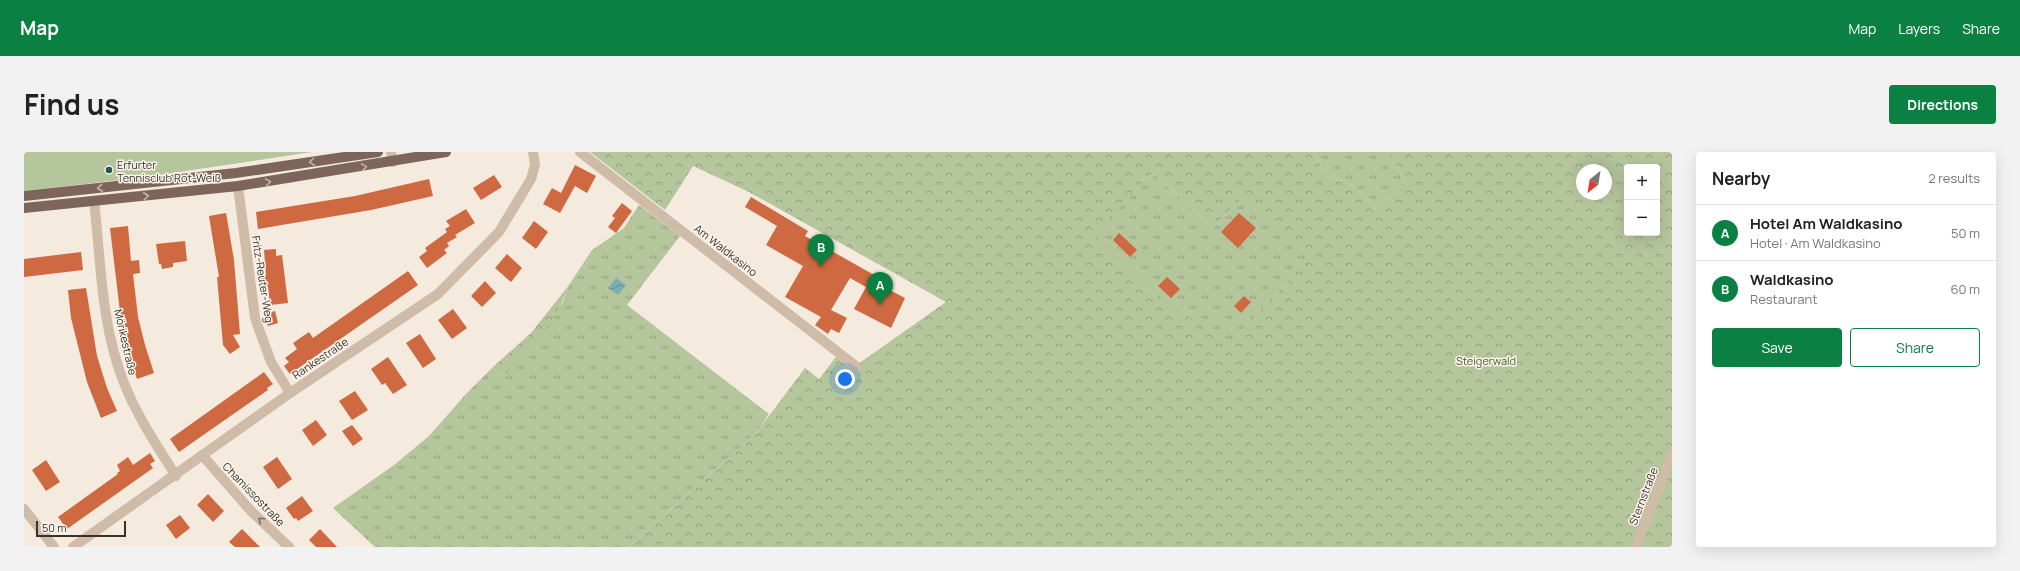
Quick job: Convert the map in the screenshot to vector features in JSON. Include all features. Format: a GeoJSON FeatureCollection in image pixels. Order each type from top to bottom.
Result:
{"type":"FeatureCollection","features":[{"type":"Feature","properties":{"kind":"main road"},"geometry":{"type":"LineString","coordinates":[[24,196],[236,173],[378,152]]}},
{"type":"Feature","properties":{"kind":"main road"},"geometry":{"type":"LineString","coordinates":[[24,208],[238,186],[392,157],[446,152]]}},
{"type":"Feature","properties":{"kind":"street","name":"Rankestraße"},"geometry":{"type":"LineString","coordinates":[[73,547],[176,476],[202,455],[290,393],[438,294],[499,232],[531,179],[535,164],[533,152]]}},
{"type":"Feature","properties":{"kind":"street","name":"Am Waldkasino"},"geometry":{"type":"LineString","coordinates":[[580,152],[857,367]]}},
{"type":"Feature","properties":{"kind":"street","name":"Fritz-Reuter-Weg"},"geometry":{"type":"LineString","coordinates":[[238,186],[255,318],[271,362],[290,393]]}},
{"type":"Feature","properties":{"kind":"street","name":"Mörikestraße"},"geometry":{"type":"LineString","coordinates":[[94,201],[101,282],[116,360],[124,383],[145,428],[176,476]]}},
{"type":"Feature","properties":{"kind":"street","name":"Sternstraße"},"geometry":{"type":"LineString","coordinates":[[1636,547],[1672,454]]}},
{"type":"Feature","properties":{"kind":"street","name":"Chamissostraße"},"geometry":{"type":"LineString","coordinates":[[202,455],[251,511],[290,547]]}},
{"type":"Feature","properties":{"kind":"street"},"geometry":{"type":"LineString","coordinates":[[24,509],[54,547]]}},
{"type":"Feature","properties":{"kind":"green space","name":"Erfurter Tennisclub Rot-Weiß"},"geometry":{"type":"Polygon","coordinates":[[[24,152],[312,152],[145,177],[24,191],[24,152]]]}},
{"type":"Feature","properties":{"kind":"green space","name":"Steigerwald"},"geometry":{"type":"Polygon","coordinates":[[[590,152],[1313,152],[1326,175],[1356,187],[1375,209],[1405,180],[1388,152],[1672,152],[1672,547],[629,547],[757,432],[805,368],[819,379],[836,357],[851,369],[946,302],[749,192],[693,166],[665,210],[590,152]],[[1153,173],[1094,234],[1161,301],[1231,341],[1288,281],[1307,256],[1243,196],[1213,228],[1153,173]]]}},
{"type":"Feature","properties":{"kind":"green space"},"geometry":{"type":"Polygon","coordinates":[[[1313,152],[1388,152],[1405,180],[1375,209],[1356,187],[1326,175],[1313,152]]]}},
{"type":"Feature","properties":{"kind":"green space"},"geometry":{"type":"Polygon","coordinates":[[[1153,173],[1213,228],[1243,195],[1308,256],[1288,281],[1231,342],[1161,301],[1093,234],[1153,173]]]}},
{"type":"Feature","properties":{"kind":"green space"},"geometry":{"type":"Polygon","coordinates":[[[639,205],[680,236],[627,305],[769,414],[757,432],[629,547],[375,547],[333,508],[394,465],[429,436],[466,394],[492,368],[504,377],[563,302],[569,285],[592,250],[624,228],[639,205]]]}},
{"type":"Feature","properties":{"kind":"green space"},"geometry":{"type":"Polygon","coordinates":[[[569,285],[564,298],[549,323],[504,377],[492,368],[531,333],[569,285]]]}},
{"type":"Feature","properties":{"kind":"water"},"geometry":{"type":"Polygon","coordinates":[[[616,278],[626,285],[618,295],[608,288],[616,278]]]}},
{"type":"Feature","properties":{"kind":"building"},"geometry":{"type":"Polygon","coordinates":[[[575,165],[596,176],[587,193],[575,186],[560,213],[543,204],[552,188],[561,193],[575,165]]]}},
{"type":"Feature","properties":{"kind":"building"},"geometry":{"type":"Polygon","coordinates":[[[494,175],[502,187],[481,200],[473,188],[494,175]]]}},
{"type":"Feature","properties":{"kind":"building"},"geometry":{"type":"Polygon","coordinates":[[[429,179],[433,196],[371,210],[258,229],[256,212],[355,196],[429,179]]]}},
{"type":"Feature","properties":{"kind":"building"},"geometry":{"type":"Polygon","coordinates":[[[751,197],[808,231],[805,236],[883,280],[880,285],[905,298],[891,328],[854,309],[866,287],[850,278],[831,310],[847,318],[839,333],[831,329],[828,334],[815,325],[821,317],[785,297],[803,266],[766,245],[777,226],[745,207],[751,197]]]}},
{"type":"Feature","properties":{"kind":"building"},"geometry":{"type":"Polygon","coordinates":[[[622,203],[632,211],[616,233],[608,227],[615,218],[612,216],[622,203]]]}},
{"type":"Feature","properties":{"kind":"building"},"geometry":{"type":"Polygon","coordinates":[[[466,209],[475,223],[455,235],[457,237],[447,243],[449,246],[444,250],[447,253],[427,268],[419,257],[427,251],[425,248],[447,232],[445,229],[450,226],[446,221],[466,209]]]}},
{"type":"Feature","properties":{"kind":"building"},"geometry":{"type":"Polygon","coordinates":[[[226,213],[234,260],[240,334],[233,335],[240,347],[230,354],[223,345],[217,277],[219,277],[209,216],[226,213]]]}},
{"type":"Feature","properties":{"kind":"building"},"geometry":{"type":"Polygon","coordinates":[[[1239,213],[1256,228],[1238,248],[1221,232],[1239,213]]]}},
{"type":"Feature","properties":{"kind":"building"},"geometry":{"type":"Polygon","coordinates":[[[534,221],[548,232],[536,249],[522,238],[534,221]]]}},
{"type":"Feature","properties":{"kind":"building"},"geometry":{"type":"Polygon","coordinates":[[[128,226],[131,261],[139,260],[140,273],[133,274],[138,317],[154,373],[137,379],[127,350],[121,320],[110,228],[128,226]]]}},
{"type":"Feature","properties":{"kind":"building"},"geometry":{"type":"Polygon","coordinates":[[[1119,233],[1137,250],[1130,257],[1113,240],[1119,233]]]}},
{"type":"Feature","properties":{"kind":"building"},"geometry":{"type":"Polygon","coordinates":[[[185,241],[187,261],[173,263],[173,267],[162,269],[161,264],[159,264],[156,244],[185,241]]]}},
{"type":"Feature","properties":{"kind":"building"},"geometry":{"type":"Polygon","coordinates":[[[276,249],[276,256],[282,255],[288,303],[270,305],[268,286],[262,287],[261,276],[266,275],[264,250],[276,249]]]}},
{"type":"Feature","properties":{"kind":"building"},"geometry":{"type":"Polygon","coordinates":[[[81,252],[83,270],[24,277],[24,259],[81,252]]]}},
{"type":"Feature","properties":{"kind":"building"},"geometry":{"type":"Polygon","coordinates":[[[507,254],[522,268],[511,282],[495,268],[507,254]]]}},
{"type":"Feature","properties":{"kind":"building"},"geometry":{"type":"Polygon","coordinates":[[[408,271],[418,285],[290,374],[284,366],[289,362],[285,358],[297,349],[293,343],[309,332],[313,338],[408,271]]]}},
{"type":"Feature","properties":{"kind":"building"},"geometry":{"type":"Polygon","coordinates":[[[1167,277],[1180,289],[1171,298],[1158,286],[1167,277]]]}},
{"type":"Feature","properties":{"kind":"building"},"geometry":{"type":"Polygon","coordinates":[[[485,281],[496,293],[482,307],[471,296],[485,281]]]}},
{"type":"Feature","properties":{"kind":"building"},"geometry":{"type":"Polygon","coordinates":[[[86,288],[97,356],[107,388],[117,411],[101,418],[87,382],[71,318],[68,290],[86,288]]]}},
{"type":"Feature","properties":{"kind":"building"},"geometry":{"type":"Polygon","coordinates":[[[1244,296],[1251,302],[1241,313],[1234,306],[1244,296]]]}},
{"type":"Feature","properties":{"kind":"building"},"geometry":{"type":"Polygon","coordinates":[[[453,309],[467,328],[452,339],[438,320],[453,309]]]}},
{"type":"Feature","properties":{"kind":"building"},"geometry":{"type":"Polygon","coordinates":[[[275,311],[278,323],[268,326],[264,314],[275,311]]]}},
{"type":"Feature","properties":{"kind":"building"},"geometry":{"type":"Polygon","coordinates":[[[420,334],[436,359],[423,368],[406,343],[420,334]]]}},
{"type":"Feature","properties":{"kind":"building"},"geometry":{"type":"Polygon","coordinates":[[[388,357],[407,385],[393,394],[385,383],[382,385],[371,369],[388,357]]]}},
{"type":"Feature","properties":{"kind":"building"},"geometry":{"type":"Polygon","coordinates":[[[264,372],[273,384],[267,388],[268,390],[179,452],[170,439],[264,372]]]}},
{"type":"Feature","properties":{"kind":"building"},"geometry":{"type":"Polygon","coordinates":[[[355,391],[368,410],[352,420],[339,401],[355,391]]]}},
{"type":"Feature","properties":{"kind":"building"},"geometry":{"type":"Polygon","coordinates":[[[316,420],[327,435],[313,446],[302,430],[316,420]]]}},
{"type":"Feature","properties":{"kind":"building"},"geometry":{"type":"Polygon","coordinates":[[[352,425],[363,439],[353,446],[342,431],[352,425]]]}},
{"type":"Feature","properties":{"kind":"building"},"geometry":{"type":"Polygon","coordinates":[[[150,453],[155,461],[150,464],[153,468],[67,529],[58,517],[118,474],[117,473],[120,471],[117,465],[128,457],[133,465],[150,453]]]}},
{"type":"Feature","properties":{"kind":"building"},"geometry":{"type":"Polygon","coordinates":[[[277,457],[292,479],[278,489],[263,467],[277,457]]]}},
{"type":"Feature","properties":{"kind":"building"},"geometry":{"type":"Polygon","coordinates":[[[46,460],[60,482],[46,491],[32,470],[46,460]]]}},
{"type":"Feature","properties":{"kind":"building"},"geometry":{"type":"Polygon","coordinates":[[[208,494],[224,511],[213,522],[197,505],[208,494]]]}},
{"type":"Feature","properties":{"kind":"building"},"geometry":{"type":"Polygon","coordinates":[[[302,496],[313,511],[298,521],[296,518],[294,519],[286,508],[302,496]]]}},
{"type":"Feature","properties":{"kind":"building"},"geometry":{"type":"Polygon","coordinates":[[[180,515],[190,528],[176,539],[166,525],[180,515]]]}},
{"type":"Feature","properties":{"kind":"building"},"geometry":{"type":"Polygon","coordinates":[[[242,529],[260,547],[235,547],[229,542],[242,529]]]}},
{"type":"Feature","properties":{"kind":"building"},"geometry":{"type":"Polygon","coordinates":[[[320,529],[337,547],[316,547],[309,540],[320,529]]]}},
{"type":"Feature","properties":{"kind":"place","name":"Erfurter Tennisclub Rot-Weiß"},"geometry":{"type":"Point","coordinates":[109,170]}},
{"type":"Feature","properties":{"kind":"place","name":"Waldkasino"},"geometry":{"type":"Point","coordinates":[821,267]}},
{"type":"Feature","properties":{"kind":"place","name":"Hotel Am Waldkasino"},"geometry":{"type":"Point","coordinates":[880,305]}}]}
